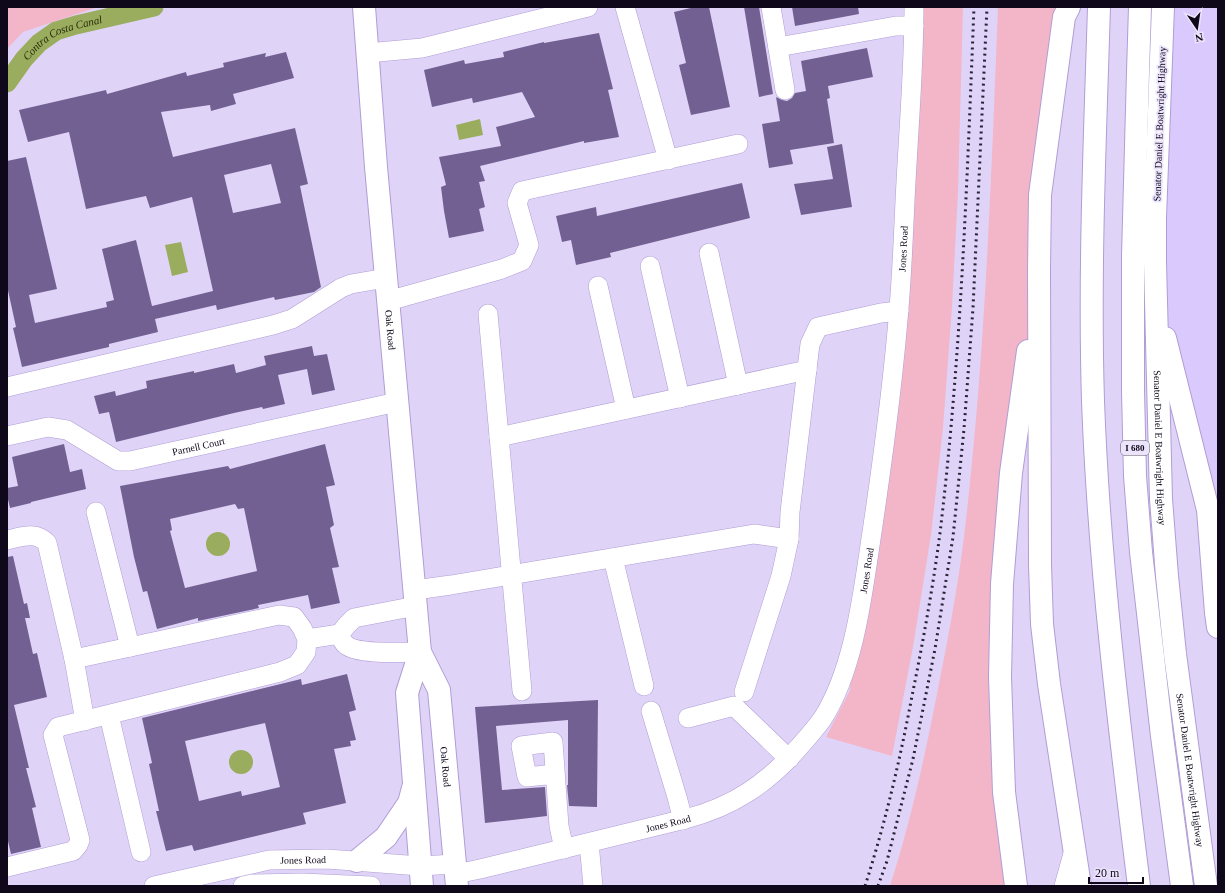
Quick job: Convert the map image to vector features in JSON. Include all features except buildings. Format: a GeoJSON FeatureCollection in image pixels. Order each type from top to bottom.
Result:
{"type":"FeatureCollection","features":[{"type":"Feature","properties":{"kind":"main road","name":"Oak Road"},"geometry":{"type":"LineString","coordinates":[[364,7],[373,136],[420,652],[439,690],[455,879]]}},
{"type":"Feature","properties":{"kind":"main road"},"geometry":{"type":"LineString","coordinates":[[1069,7],[1064,17],[1040,195],[1040,565],[1042,624],[1049,684],[1080,886]]}},
{"type":"Feature","properties":{"kind":"main road"},"geometry":{"type":"LineString","coordinates":[[1099,7],[1093,196],[1092,322],[1096,470],[1102,557],[1110,635],[1139,886]]}},
{"type":"Feature","properties":{"kind":"main road","name":"I 680"},"geometry":{"type":"LineString","coordinates":[[1140,7],[1133,256],[1133,392],[1135,476],[1141,552],[1162,736],[1182,886]]}},
{"type":"Feature","properties":{"kind":"main road","name":"Senator Daniel E Boatwright Highway"},"geometry":{"type":"LineString","coordinates":[[1163,7],[1155,217],[1155,296],[1161,499],[1167,576],[1184,724],[1206,886]]}},
{"type":"Feature","properties":{"kind":"main road"},"geometry":{"type":"LineString","coordinates":[[1016,886],[1004,792],[1000,677],[1002,584],[1011,473],[1039,270]]}},
{"type":"Feature","properties":{"kind":"main road"},"geometry":{"type":"LineString","coordinates":[[1155,296],[1208,510],[1218,627]]}},
{"type":"Feature","properties":{"kind":"main road","name":"Oak Road"},"geometry":{"type":"LineString","coordinates":[[420,652],[408,693],[421,876]]}},
{"type":"Feature","properties":{"kind":"main road"},"geometry":{"type":"LineString","coordinates":[[357,861],[386,837],[408,803],[415,783]]}},
{"type":"Feature","properties":{"kind":"street"},"geometry":{"type":"LineString","coordinates":[[367,53],[422,48],[588,7]]}},
{"type":"Feature","properties":{"kind":"street"},"geometry":{"type":"LineString","coordinates":[[625,7],[668,160]]}},
{"type":"Feature","properties":{"kind":"street"},"geometry":{"type":"LineString","coordinates":[[771,7],[785,90]]}},
{"type":"Feature","properties":{"kind":"street","name":"Jones Road"},"geometry":{"type":"LineString","coordinates":[[154,886],[269,860],[327,859],[357,861],[421,876],[455,879],[480,869],[683,820],[716,810],[749,793],[768,779],[789,759],[823,718],[839,686],[853,641],[865,580],[883,460],[899,311],[914,7]]}},
{"type":"Feature","properties":{"kind":"street"},"geometry":{"type":"LineString","coordinates":[[778,47],[896,26],[914,26]]}},
{"type":"Feature","properties":{"kind":"street"},"geometry":{"type":"LineString","coordinates":[[388,300],[502,269],[522,260],[529,245],[517,203],[522,191],[738,144]]}},
{"type":"Feature","properties":{"kind":"street"},"geometry":{"type":"LineString","coordinates":[[709,253],[738,385]]}},
{"type":"Feature","properties":{"kind":"street"},"geometry":{"type":"LineString","coordinates":[[650,266],[680,398]]}},
{"type":"Feature","properties":{"kind":"street"},"geometry":{"type":"LineString","coordinates":[[7,387],[272,325],[292,319],[341,288],[352,284],[386,278]]}},
{"type":"Feature","properties":{"kind":"street"},"geometry":{"type":"LineString","coordinates":[[598,286],[626,410]]}},
{"type":"Feature","properties":{"kind":"street"},"geometry":{"type":"LineString","coordinates":[[744,692],[781,576],[789,539],[790,512],[810,344],[818,327],[881,313],[899,311]]}},
{"type":"Feature","properties":{"kind":"street"},"geometry":{"type":"LineString","coordinates":[[488,314],[522,690]]}},
{"type":"Feature","properties":{"kind":"street"},"geometry":{"type":"LineString","coordinates":[[499,436],[807,370]]}},
{"type":"Feature","properties":{"kind":"street","name":"Parnell Court"},"geometry":{"type":"LineString","coordinates":[[7,436],[48,427],[67,430],[118,461],[130,461],[397,402]]}},
{"type":"Feature","properties":{"kind":"street"},"geometry":{"type":"LineString","coordinates":[[96,512],[130,647]]}},
{"type":"Feature","properties":{"kind":"street"},"geometry":{"type":"LineString","coordinates":[[307,639],[340,634],[354,618],[415,598],[512,575],[754,534],[789,539]]}},
{"type":"Feature","properties":{"kind":"street"},"geometry":{"type":"LineString","coordinates":[[7,540],[29,535],[41,537],[47,543],[74,658],[85,721]]}},
{"type":"Feature","properties":{"kind":"street"},"geometry":{"type":"LineString","coordinates":[[613,558],[644,686]]}},
{"type":"Feature","properties":{"kind":"street"},"geometry":{"type":"LineString","coordinates":[[7,867],[73,851],[80,840],[53,735],[58,727],[280,672],[297,665],[306,652],[307,639],[302,628],[294,617],[279,615],[74,658]]}},
{"type":"Feature","properties":{"kind":"street"},"geometry":{"type":"LineString","coordinates":[[340,634],[344,645],[354,650],[370,652],[420,652]]}},
{"type":"Feature","properties":{"kind":"street"},"geometry":{"type":"LineString","coordinates":[[688,718],[734,706],[789,759]]}},
{"type":"Feature","properties":{"kind":"street"},"geometry":{"type":"LineString","coordinates":[[651,711],[683,820]]}},
{"type":"Feature","properties":{"kind":"street"},"geometry":{"type":"LineString","coordinates":[[109,715],[140,852]]}},
{"type":"Feature","properties":{"kind":"street"},"geometry":{"type":"LineString","coordinates":[[555,774],[559,826],[564,849]]}},
{"type":"Feature","properties":{"kind":"street"},"geometry":{"type":"LineString","coordinates":[[589,843],[593,886]]}},
{"type":"Feature","properties":{"kind":"street"},"geometry":{"type":"LineString","coordinates":[[1064,886],[1074,849]]}},
{"type":"Feature","properties":{"kind":"street"},"geometry":{"type":"LineString","coordinates":[[243,886],[252,884],[302,883],[370,886]]}},
{"type":"Feature","properties":{"kind":"shaded area"},"geometry":{"type":"Polygon","coordinates":[[[7,7],[98,7],[23,32],[7,49],[7,7]]]}},
{"type":"Feature","properties":{"kind":"shaded area"},"geometry":{"type":"Polygon","coordinates":[[[914,7],[963,7],[958,192],[952,307],[943,428],[931,535],[913,647],[892,756],[826,737],[850,690],[853,641],[883,461],[914,7]]]}},
{"type":"Feature","properties":{"kind":"shaded area"},"geometry":{"type":"Polygon","coordinates":[[[998,7],[1069,7],[1002,584],[1016,886],[890,886],[909,819],[926,750],[951,621],[964,537],[982,339],[990,206],[998,7]]]}},
{"type":"Feature","properties":{"kind":"shaded area"},"geometry":{"type":"Polygon","coordinates":[[[1163,7],[1218,7],[1218,627],[1208,510],[1155,296],[1163,7]]]}},
{"type":"Feature","properties":{"kind":"shaded area"},"geometry":{"type":"Polygon","coordinates":[[[480,119],[483,135],[459,140],[456,125],[480,119]]]}},
{"type":"Feature","properties":{"kind":"shaded area"},"geometry":{"type":"Polygon","coordinates":[[[181,242],[188,272],[172,276],[165,245],[181,242]]]}},
{"type":"Feature","properties":{"kind":"shaded area"},"geometry":{"type":"Polygon","coordinates":[[[218,532],[227,535],[230,544],[227,553],[218,556],[209,553],[206,544],[209,535],[218,532]]]}},
{"type":"Feature","properties":{"kind":"shaded area"},"geometry":{"type":"Polygon","coordinates":[[[241,750],[250,753],[253,762],[250,771],[241,774],[232,771],[229,762],[232,753],[241,750]]]}},
{"type":"Feature","properties":{"kind":"waterway","name":"Contra Costa Canal"},"geometry":{"type":"LineString","coordinates":[[7,83],[24,59],[39,43],[56,31],[154,7]]}},
{"type":"Feature","properties":{"kind":"railway"},"geometry":{"type":"LineString","coordinates":[[865,886],[892,792],[928,614],[940,533],[958,336],[966,204],[974,7]]}},
{"type":"Feature","properties":{"kind":"railway"},"geometry":{"type":"LineString","coordinates":[[878,886],[887,861],[913,759],[935,649],[953,537],[964,429],[973,308],[987,7]]}}]}
